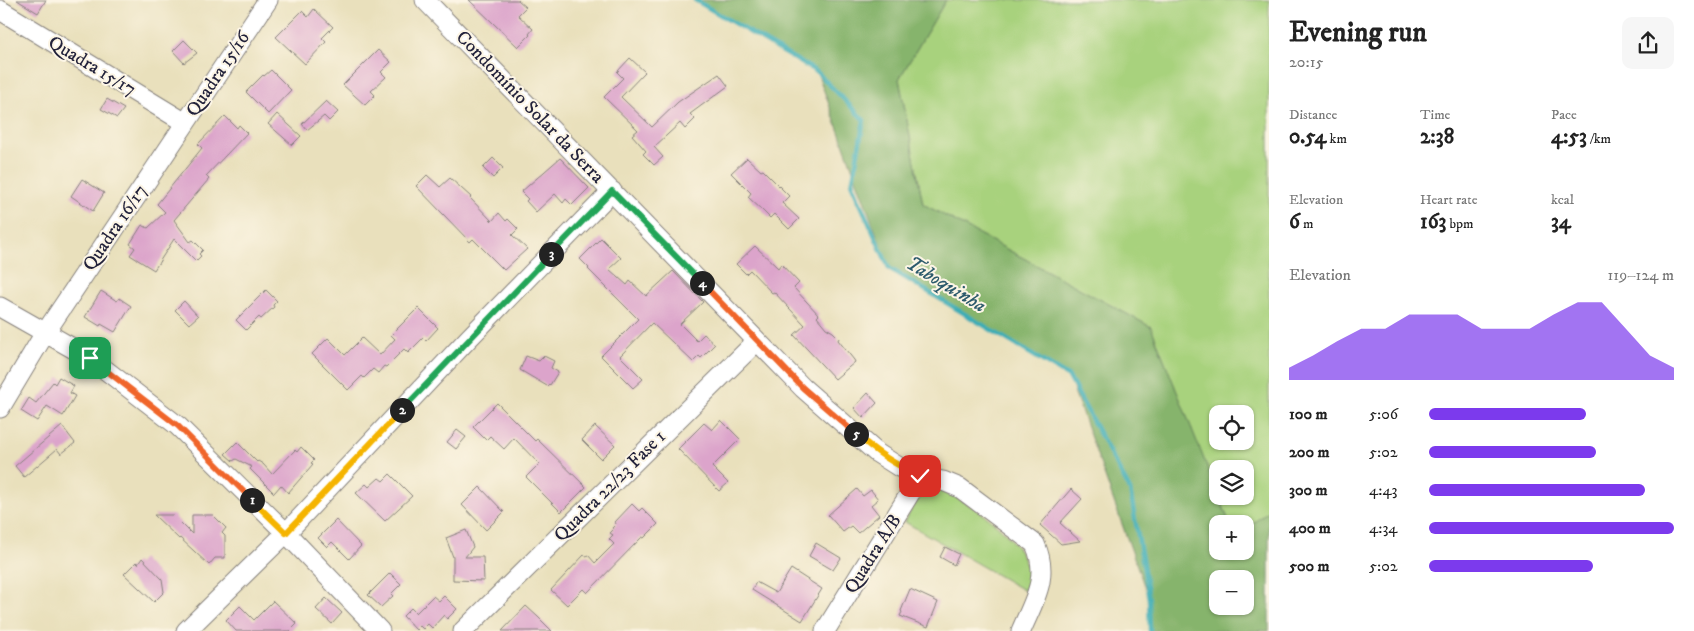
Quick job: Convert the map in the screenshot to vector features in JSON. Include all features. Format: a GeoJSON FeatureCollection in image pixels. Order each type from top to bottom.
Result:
{"type":"FeatureCollection","features":[{"type":"Feature","properties":{"kind":"street","name":"Quadra 15/16"},"geometry":{"type":"LineString","coordinates":[[184,122],[268,0]]}},
{"type":"Feature","properties":{"kind":"street","name":"Condomínio Solar da Serra"},"geometry":{"type":"LineString","coordinates":[[425,0],[803,388],[877,453],[920,476],[943,481],[960,488],[1035,544],[1040,556],[1042,570],[1038,592],[1021,631]]}},
{"type":"Feature","properties":{"kind":"street","name":"Quadra 15/17"},"geometry":{"type":"LineString","coordinates":[[0,10],[184,122]]}},
{"type":"Feature","properties":{"kind":"street","name":"Quadra 16/17"},"geometry":{"type":"LineString","coordinates":[[0,408],[45,333],[184,122]]}},
{"type":"Feature","properties":{"kind":"street"},"geometry":{"type":"LineString","coordinates":[[186,631],[286,533],[461,346],[612,191]]}},
{"type":"Feature","properties":{"kind":"street"},"geometry":{"type":"LineString","coordinates":[[0,307],[90,358],[178,426],[286,533],[380,631]]}},
{"type":"Feature","properties":{"kind":"street","name":"Quadra 22/23 Fase 1"},"geometry":{"type":"LineString","coordinates":[[463,631],[757,340]]}},
{"type":"Feature","properties":{"kind":"street","name":"Quadra A/B"},"geometry":{"type":"LineString","coordinates":[[825,631],[920,476]]}},
{"type":"Feature","properties":{"kind":"green space"},"geometry":{"type":"Polygon","coordinates":[[[695,0],[946,0],[899,79],[923,204],[1151,327],[1209,472],[1209,505],[1222,505],[1226,515],[1209,515],[1209,560],[1254,560],[1254,522],[1269,510],[1269,631],[1150,631],[1149,599],[1069,377],[889,268],[817,72],[695,0]]]}},
{"type":"Feature","properties":{"kind":"green space"},"geometry":{"type":"Polygon","coordinates":[[[946,0],[1269,0],[1269,510],[1254,522],[1254,515],[1226,515],[1223,505],[1254,505],[1254,460],[1209,460],[1209,473],[1151,327],[923,204],[899,79],[946,0]]]}},
{"type":"Feature","properties":{"kind":"green space"},"geometry":{"type":"Polygon","coordinates":[[[935,488],[975,509],[1011,539],[1030,573],[1025,591],[905,522],[920,498],[935,488]]]}},
{"type":"Feature","properties":{"kind":"building"},"geometry":{"type":"Polygon","coordinates":[[[17,0],[46,0],[38,13],[17,0]]]}},
{"type":"Feature","properties":{"kind":"building"},"geometry":{"type":"Polygon","coordinates":[[[469,0],[518,0],[526,7],[518,15],[533,29],[530,35],[518,47],[469,0]]]}},
{"type":"Feature","properties":{"kind":"building"},"geometry":{"type":"Polygon","coordinates":[[[314,9],[333,27],[322,38],[326,42],[305,64],[276,37],[302,11],[308,17],[314,9]]]}},
{"type":"Feature","properties":{"kind":"building"},"geometry":{"type":"Polygon","coordinates":[[[184,40],[197,53],[184,63],[173,51],[184,40]]]}},
{"type":"Feature","properties":{"kind":"building"},"geometry":{"type":"Polygon","coordinates":[[[378,50],[391,62],[381,72],[386,77],[371,91],[375,95],[365,105],[343,85],[378,50]]]}},
{"type":"Feature","properties":{"kind":"building"},"geometry":{"type":"Polygon","coordinates":[[[630,58],[645,72],[621,97],[652,127],[678,102],[719,74],[728,86],[690,114],[695,119],[685,129],[680,123],[654,147],[663,157],[654,165],[643,154],[646,151],[632,135],[638,130],[604,97],[623,78],[617,72],[630,58]]]}},
{"type":"Feature","properties":{"kind":"building"},"geometry":{"type":"Polygon","coordinates":[[[271,70],[291,90],[268,114],[246,92],[263,75],[271,70]]]}},
{"type":"Feature","properties":{"kind":"building"},"geometry":{"type":"Polygon","coordinates":[[[107,99],[124,109],[117,118],[101,109],[107,99]]]}},
{"type":"Feature","properties":{"kind":"building"},"geometry":{"type":"Polygon","coordinates":[[[326,101],[338,112],[329,121],[324,116],[307,130],[302,124],[326,101]]]}},
{"type":"Feature","properties":{"kind":"building"},"geometry":{"type":"Polygon","coordinates":[[[277,114],[301,136],[292,145],[268,124],[277,114]]]}},
{"type":"Feature","properties":{"kind":"building"},"geometry":{"type":"Polygon","coordinates":[[[225,116],[237,128],[239,125],[247,133],[206,176],[209,179],[174,220],[190,242],[193,240],[203,250],[199,254],[201,256],[196,261],[174,239],[154,270],[130,255],[135,248],[130,244],[142,225],[148,228],[165,212],[157,204],[202,148],[198,144],[225,116]]]}},
{"type":"Feature","properties":{"kind":"building"},"geometry":{"type":"Polygon","coordinates":[[[493,158],[503,168],[493,178],[483,168],[493,158]]]}},
{"type":"Feature","properties":{"kind":"building"},"geometry":{"type":"Polygon","coordinates":[[[560,158],[589,188],[572,205],[566,199],[563,203],[555,194],[536,212],[521,192],[560,158]]]}},
{"type":"Feature","properties":{"kind":"building"},"geometry":{"type":"Polygon","coordinates":[[[747,158],[761,171],[763,170],[789,196],[782,203],[799,219],[789,229],[774,214],[770,218],[748,197],[751,193],[731,173],[747,158]]]}},
{"type":"Feature","properties":{"kind":"building"},"geometry":{"type":"Polygon","coordinates":[[[427,175],[440,187],[450,178],[471,197],[492,221],[499,213],[506,221],[508,219],[518,229],[512,235],[527,249],[504,270],[473,239],[470,242],[416,186],[427,175]]]}},
{"type":"Feature","properties":{"kind":"building"},"geometry":{"type":"Polygon","coordinates":[[[82,179],[104,193],[93,211],[71,196],[82,179]]]}},
{"type":"Feature","properties":{"kind":"building"},"geometry":{"type":"Polygon","coordinates":[[[601,238],[621,258],[609,269],[627,285],[630,281],[646,296],[673,271],[703,302],[680,324],[697,341],[704,334],[715,344],[701,358],[699,356],[693,362],[652,323],[620,356],[643,379],[633,388],[601,356],[638,319],[580,259],[601,238]]]}},
{"type":"Feature","properties":{"kind":"building"},"geometry":{"type":"Polygon","coordinates":[[[755,246],[778,268],[781,264],[799,283],[794,288],[819,315],[817,317],[826,328],[839,338],[838,340],[854,360],[855,362],[835,379],[794,335],[805,325],[750,270],[746,274],[736,264],[755,246]]]}},
{"type":"Feature","properties":{"kind":"building"},"geometry":{"type":"Polygon","coordinates":[[[266,290],[277,301],[273,305],[274,307],[261,319],[259,317],[246,330],[236,320],[266,290]]]}},
{"type":"Feature","properties":{"kind":"building"},"geometry":{"type":"Polygon","coordinates":[[[101,291],[117,301],[119,298],[131,306],[115,332],[85,317],[101,291]]]}},
{"type":"Feature","properties":{"kind":"building"},"geometry":{"type":"Polygon","coordinates":[[[184,301],[198,316],[189,324],[175,310],[184,301]]]}},
{"type":"Feature","properties":{"kind":"building"},"geometry":{"type":"Polygon","coordinates":[[[418,308],[438,328],[426,341],[423,338],[408,353],[404,349],[378,373],[373,369],[364,378],[362,376],[348,390],[312,354],[328,338],[345,355],[362,338],[380,355],[395,339],[391,335],[418,308]]]}},
{"type":"Feature","properties":{"kind":"building"},"geometry":{"type":"Polygon","coordinates":[[[526,356],[539,361],[544,356],[554,361],[551,368],[558,372],[550,385],[547,386],[520,370],[526,356]]]}},
{"type":"Feature","properties":{"kind":"building"},"geometry":{"type":"Polygon","coordinates":[[[59,377],[74,386],[70,393],[75,396],[63,416],[47,406],[37,421],[21,411],[29,398],[36,403],[53,382],[55,384],[59,377]]]}},
{"type":"Feature","properties":{"kind":"building"},"geometry":{"type":"Polygon","coordinates":[[[868,393],[877,403],[863,418],[854,408],[868,393]]]}},
{"type":"Feature","properties":{"kind":"building"},"geometry":{"type":"Polygon","coordinates":[[[497,403],[535,441],[537,439],[586,487],[561,512],[526,477],[539,464],[514,438],[504,449],[490,436],[486,440],[473,427],[497,403]]]}},
{"type":"Feature","properties":{"kind":"building"},"geometry":{"type":"Polygon","coordinates":[[[721,420],[740,439],[712,467],[728,483],[719,491],[678,449],[704,423],[712,430],[721,420]]]}},
{"type":"Feature","properties":{"kind":"building"},"geometry":{"type":"Polygon","coordinates":[[[62,426],[75,443],[61,454],[57,449],[24,477],[15,466],[62,426]]]}},
{"type":"Feature","properties":{"kind":"building"},"geometry":{"type":"Polygon","coordinates":[[[595,426],[615,445],[601,459],[582,440],[595,426]]]}},
{"type":"Feature","properties":{"kind":"building"},"geometry":{"type":"Polygon","coordinates":[[[457,430],[466,437],[456,449],[447,442],[457,430]]]}},
{"type":"Feature","properties":{"kind":"building"},"geometry":{"type":"Polygon","coordinates":[[[237,442],[272,474],[295,450],[297,452],[301,447],[314,460],[311,463],[313,464],[288,493],[281,485],[274,493],[250,469],[252,467],[236,459],[233,461],[225,454],[237,442]]]}},
{"type":"Feature","properties":{"kind":"building"},"geometry":{"type":"Polygon","coordinates":[[[390,474],[412,496],[385,521],[356,493],[366,484],[369,487],[379,478],[383,481],[390,474]]]}},
{"type":"Feature","properties":{"kind":"building"},"geometry":{"type":"Polygon","coordinates":[[[480,487],[504,512],[486,530],[462,505],[480,487]]]}},
{"type":"Feature","properties":{"kind":"building"},"geometry":{"type":"Polygon","coordinates":[[[857,489],[863,496],[871,490],[878,499],[871,505],[879,515],[858,533],[851,526],[843,532],[828,515],[857,489]]]}},
{"type":"Feature","properties":{"kind":"building"},"geometry":{"type":"Polygon","coordinates":[[[1071,489],[1082,499],[1060,523],[1080,541],[1061,544],[1040,525],[1071,489]]]}},
{"type":"Feature","properties":{"kind":"building"},"geometry":{"type":"Polygon","coordinates":[[[632,504],[639,511],[642,508],[658,524],[644,538],[642,537],[587,593],[583,589],[567,605],[551,590],[584,555],[588,555],[595,563],[614,544],[609,539],[613,535],[610,533],[614,529],[612,528],[616,524],[615,522],[632,504]]]}},
{"type":"Feature","properties":{"kind":"building"},"geometry":{"type":"Polygon","coordinates":[[[154,515],[173,515],[192,534],[192,515],[213,515],[226,528],[222,533],[225,536],[225,558],[215,558],[209,565],[154,515]]]}},
{"type":"Feature","properties":{"kind":"building"},"geometry":{"type":"Polygon","coordinates":[[[336,520],[361,546],[349,559],[332,542],[327,547],[318,538],[336,520]]]}},
{"type":"Feature","properties":{"kind":"building"},"geometry":{"type":"Polygon","coordinates":[[[466,530],[473,547],[465,557],[483,557],[484,581],[453,580],[453,557],[446,538],[466,530]]]}},
{"type":"Feature","properties":{"kind":"building"},"geometry":{"type":"Polygon","coordinates":[[[816,543],[841,558],[833,570],[809,556],[816,543]]]}},
{"type":"Feature","properties":{"kind":"building"},"geometry":{"type":"Polygon","coordinates":[[[945,547],[959,554],[954,565],[940,557],[945,547]]]}},
{"type":"Feature","properties":{"kind":"building"},"geometry":{"type":"Polygon","coordinates":[[[142,558],[162,579],[164,592],[154,602],[124,574],[136,562],[138,564],[142,558]]]}},
{"type":"Feature","properties":{"kind":"building"},"geometry":{"type":"Polygon","coordinates":[[[791,569],[822,589],[802,621],[752,590],[756,582],[776,593],[791,569]]]}},
{"type":"Feature","properties":{"kind":"building"},"geometry":{"type":"Polygon","coordinates":[[[390,573],[401,584],[391,594],[393,596],[381,607],[368,595],[390,573]]]}},
{"type":"Feature","properties":{"kind":"building"},"geometry":{"type":"Polygon","coordinates":[[[910,589],[938,602],[928,627],[900,616],[910,589]]]}},
{"type":"Feature","properties":{"kind":"building"},"geometry":{"type":"Polygon","coordinates":[[[433,596],[439,601],[444,596],[457,609],[447,619],[444,615],[432,628],[428,624],[423,629],[420,626],[416,630],[403,616],[411,608],[416,613],[433,596]]]}},
{"type":"Feature","properties":{"kind":"building"},"geometry":{"type":"Polygon","coordinates":[[[326,598],[342,613],[332,624],[316,609],[326,598]]]}},
{"type":"Feature","properties":{"kind":"building"},"geometry":{"type":"Polygon","coordinates":[[[273,601],[297,624],[290,631],[236,631],[226,620],[240,606],[254,620],[273,601]]]}},
{"type":"Feature","properties":{"kind":"building"},"geometry":{"type":"Polygon","coordinates":[[[526,606],[538,617],[552,631],[502,631],[526,606]]]}},
{"type":"Feature","properties":{"kind":"waterway","name":"Taboquinha"},"geometry":{"type":"LineString","coordinates":[[695,0],[817,72],[864,120],[852,185],[889,268],[1069,377],[1130,490],[1149,599],[1150,631]]}},
{"type":"Feature","properties":{"kind":"route"},"geometry":{"type":"LineString","coordinates":[[90,358],[178,426],[286,533],[468,339],[612,191],[803,388],[877,453],[920,476]]}}]}
